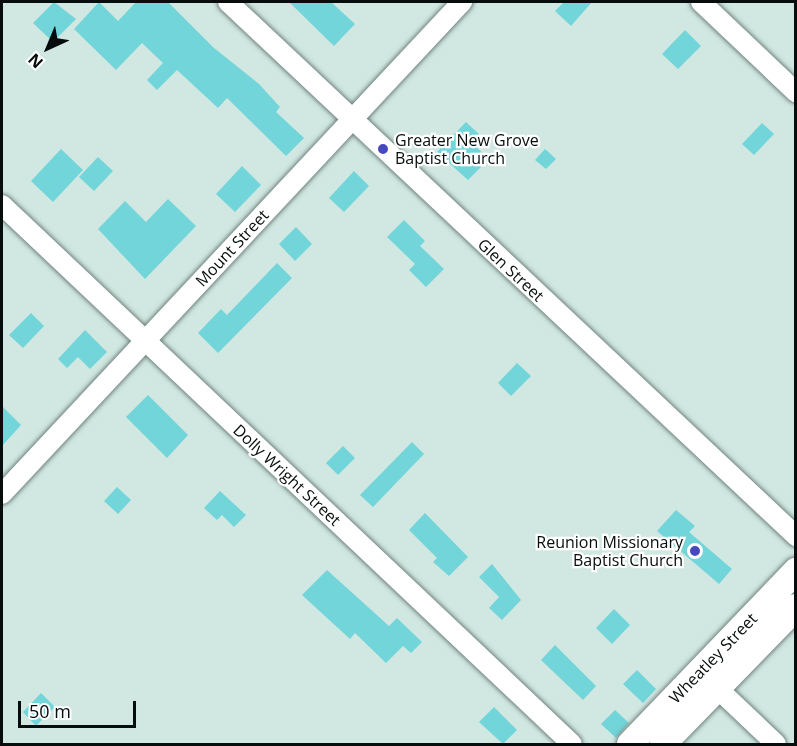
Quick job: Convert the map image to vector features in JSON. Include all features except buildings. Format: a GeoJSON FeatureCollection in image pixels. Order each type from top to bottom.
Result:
{"type":"FeatureCollection","features":[{"type":"Feature","properties":{"kind":"main road","name":"Wheatley Street"},"geometry":{"type":"LineString","coordinates":[[630,744],[795,571]]}},
{"type":"Feature","properties":{"kind":"main road","name":"Wheatley Street"},"geometry":{"type":"LineString","coordinates":[[663,744],[795,607]]}},
{"type":"Feature","properties":{"kind":"street","name":"Glen Street"},"geometry":{"type":"LineString","coordinates":[[228,2],[795,536]]}},
{"type":"Feature","properties":{"kind":"street","name":"Mount Street"},"geometry":{"type":"LineString","coordinates":[[2,494],[462,2]]}},
{"type":"Feature","properties":{"kind":"street"},"geometry":{"type":"LineString","coordinates":[[701,2],[795,92]]}},
{"type":"Feature","properties":{"kind":"street","name":"Dolly Wright Street"},"geometry":{"type":"LineString","coordinates":[[2,205],[572,744]]}},
{"type":"Feature","properties":{"kind":"street"},"geometry":{"type":"LineString","coordinates":[[717,688],[776,744]]}},
{"type":"Feature","properties":{"kind":"place","name":"Greater New Grove Baptist Church"},"geometry":{"type":"Point","coordinates":[383,149]}},
{"type":"Feature","properties":{"kind":"place","name":"Reunion Missionary Baptist Church"},"geometry":{"type":"Point","coordinates":[695,551]}}]}
